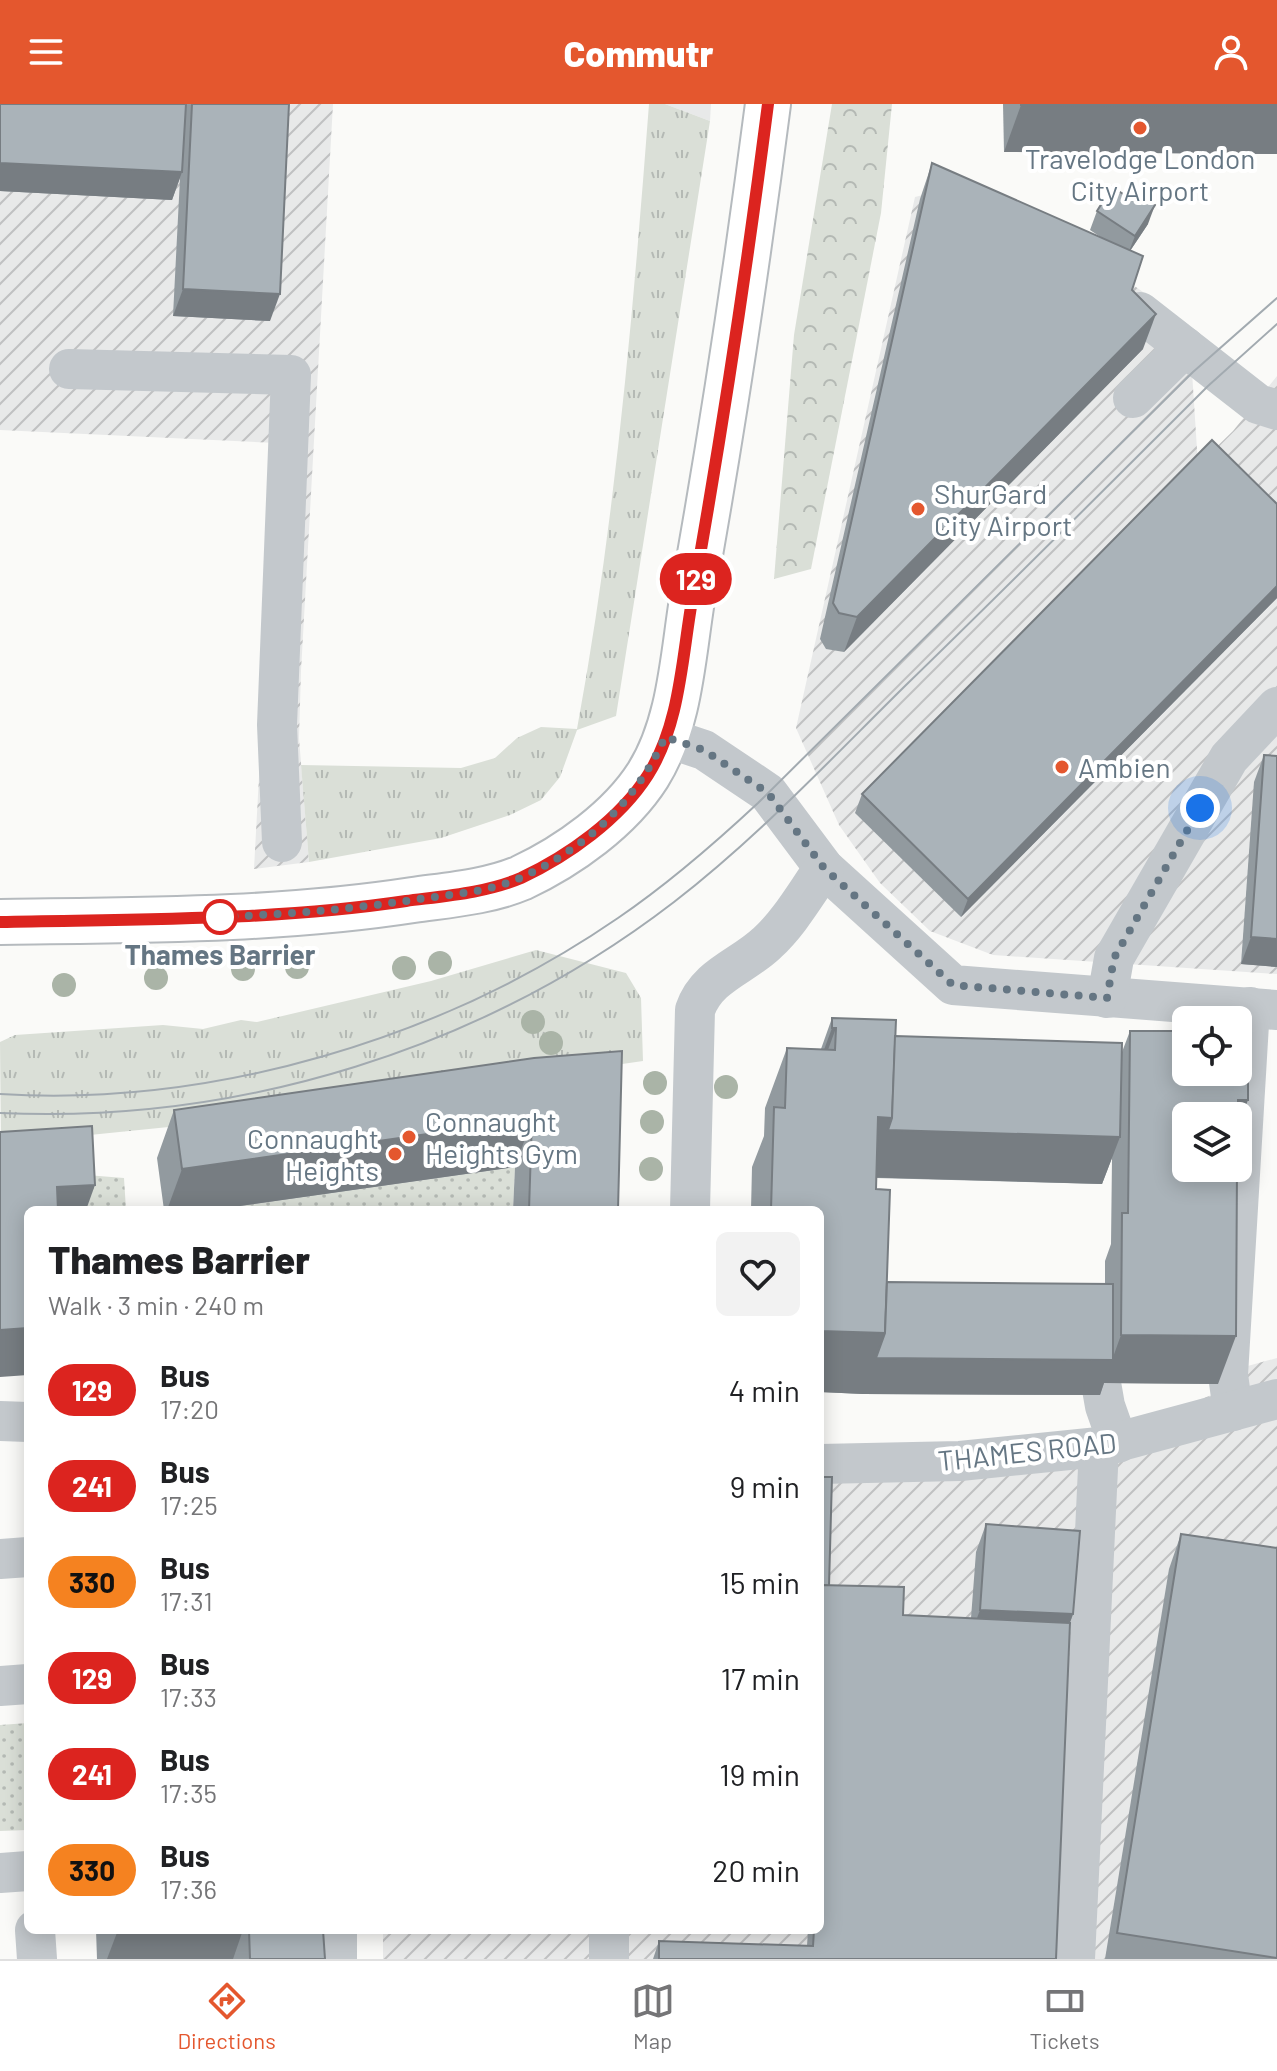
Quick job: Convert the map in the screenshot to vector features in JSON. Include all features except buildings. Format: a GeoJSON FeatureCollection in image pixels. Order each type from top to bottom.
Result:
{"type":"FeatureCollection","features":[{"type":"Feature","properties":{"kind":"main road"},"geometry":{"type":"LineString","coordinates":[[0,922],[292,916],[499,885],[545,865],[591,835],[649,774],[676,700],[721,434],[768,104]]}},
{"type":"Feature","properties":{"kind":"street"},"geometry":{"type":"LineString","coordinates":[[1140,312],[1258,404],[1277,410]]}},
{"type":"Feature","properties":{"kind":"street"},"geometry":{"type":"LineString","coordinates":[[1133,398],[1185,347]]}},
{"type":"Feature","properties":{"kind":"street"},"geometry":{"type":"LineString","coordinates":[[69,369],[291,375],[277,725],[282,842]]}},
{"type":"Feature","properties":{"kind":"street"},"geometry":{"type":"LineString","coordinates":[[1107,998],[1114,958],[1229,758],[1277,707]]}},
{"type":"Feature","properties":{"kind":"street"},"geometry":{"type":"LineString","coordinates":[[665,737],[704,750],[768,793],[824,868],[953,985],[1263,1009],[1242,1138],[1228,1375],[1233,1411]]}},
{"type":"Feature","properties":{"kind":"street"},"geometry":{"type":"LineString","coordinates":[[690,1206],[695,1010],[700,996],[709,984],[768,943],[824,868]]}},
{"type":"Feature","properties":{"kind":"street"},"geometry":{"type":"LineString","coordinates":[[1075,1959],[1109,1445],[1101,1383]]}},
{"type":"Feature","properties":{"kind":"street","name":"THAMES ROAD"},"geometry":{"type":"LineString","coordinates":[[824,1464],[960,1461],[1109,1445],[1277,1399]]}},
{"type":"Feature","properties":{"kind":"street"},"geometry":{"type":"LineString","coordinates":[[0,1421],[24,1422]]}},
{"type":"Feature","properties":{"kind":"street"},"geometry":{"type":"LineString","coordinates":[[0,1559],[24,1557]]}},
{"type":"Feature","properties":{"kind":"street"},"geometry":{"type":"LineString","coordinates":[[0,1686],[24,1684]]}},
{"type":"Feature","properties":{"kind":"street"},"geometry":{"type":"LineString","coordinates":[[0,1873],[24,1871]]}},
{"type":"Feature","properties":{"kind":"street"},"geometry":{"type":"LineString","coordinates":[[35,1934],[37,1959]]}},
{"type":"Feature","properties":{"kind":"street"},"geometry":{"type":"LineString","coordinates":[[337,1934],[337,1959]]}},
{"type":"Feature","properties":{"kind":"street"},"geometry":{"type":"LineString","coordinates":[[609,1934],[609,1959]]}},
{"type":"Feature","properties":{"kind":"shaded area"},"geometry":{"type":"Polygon","coordinates":[[[0,104],[333,104],[301,671],[299,738],[309,862],[254,869],[277,443],[0,430],[0,104]]]}},
{"type":"Feature","properties":{"kind":"shaded area"},"geometry":{"type":"Polygon","coordinates":[[[665,104],[711,104],[710,121],[665,104]]]}},
{"type":"Feature","properties":{"kind":"shaded area"},"geometry":{"type":"Polygon","coordinates":[[[923,195],[1136,287],[1189,325],[1198,465],[1233,431],[1277,376],[1277,974],[993,955],[930,931],[880,883],[839,825],[796,728],[915,197],[923,195]]]}},
{"type":"Feature","properties":{"kind":"shaded area"},"geometry":{"type":"Polygon","coordinates":[[[1277,1358],[1277,1959],[383,1959],[383,1934],[824,1934],[824,1474],[1016,1466],[1223,1391],[1244,1367],[1277,1358]]]}},
{"type":"Feature","properties":{"kind":"green space"},"geometry":{"type":"Polygon","coordinates":[[[649,104],[665,104],[710,121],[616,716],[577,730],[560,777],[541,800],[510,815],[441,838],[309,862],[301,765],[461,768],[495,758],[517,738],[541,727],[577,729],[612,496],[649,104]]]}},
{"type":"Feature","properties":{"kind":"green space"},"geometry":{"type":"Polygon","coordinates":[[[832,104],[892,104],[881,213],[811,569],[774,579],[794,335],[832,104]]]}},
{"type":"Feature","properties":{"kind":"green space"},"geometry":{"type":"Polygon","coordinates":[[[536,950],[626,973],[641,998],[643,1061],[218,1122],[1,1144],[0,1042],[15,1035],[163,1025],[203,1029],[241,1020],[257,1022],[431,981],[536,950]]]}},
{"type":"Feature","properties":{"kind":"green space"},"geometry":{"type":"Polygon","coordinates":[[[515,1167],[513,1206],[239,1206],[515,1167]]]}},
{"type":"Feature","properties":{"kind":"green space"},"geometry":{"type":"Polygon","coordinates":[[[74,1174],[124,1178],[126,1206],[76,1206],[74,1174]]]}},
{"type":"Feature","properties":{"kind":"green space"},"geometry":{"type":"Polygon","coordinates":[[[24,1723],[24,1830],[0,1831],[0,1725],[24,1723]]]}},
{"type":"Feature","properties":{"kind":"tram line"},"geometry":{"type":"LineString","coordinates":[[0,1094],[81,1095],[162,1089],[243,1076],[323,1056],[402,1030],[477,998],[550,961],[655,891],[758,803],[1193,372],[1277,298]]}},
{"type":"Feature","properties":{"kind":"tram line"},"geometry":{"type":"LineString","coordinates":[[0,1113],[90,1113],[180,1105],[268,1090],[355,1067],[440,1036],[522,999],[600,954],[674,902],[764,825],[1208,386],[1277,324]]}},
{"type":"Feature","properties":{"kind":"bus line","name":"129"},"geometry":{"type":"LineString","coordinates":[[0,922],[292,916],[457,894],[519,878],[554,860],[591,835],[623,805],[649,774],[676,700],[721,434],[768,104]]}},
{"type":"Feature","properties":{"kind":"place","name":"Travelodge London City Airport"},"geometry":{"type":"Point","coordinates":[1140,128]}},
{"type":"Feature","properties":{"kind":"place","name":"ShurGard City Airport"},"geometry":{"type":"Point","coordinates":[918,509]}},
{"type":"Feature","properties":{"kind":"place","name":"Ambien"},"geometry":{"type":"Point","coordinates":[1062,767]}},
{"type":"Feature","properties":{"kind":"place","name":"Thames Barrier"},"geometry":{"type":"Point","coordinates":[220,917]}},
{"type":"Feature","properties":{"kind":"place","name":"Connaught Heights Gym"},"geometry":{"type":"Point","coordinates":[409,1137]}},
{"type":"Feature","properties":{"kind":"place","name":"Connaught Heights"},"geometry":{"type":"Point","coordinates":[395,1154]}},
{"type":"Feature","properties":{"kind":"route"},"geometry":{"type":"LineString","coordinates":[[220,917],[292,916],[373,906],[457,894],[519,878],[554,860],[591,835],[623,805],[649,774],[665,737],[704,750],[768,793],[824,868],[953,985],[1107,998],[1114,958],[1200,808]]}}]}
